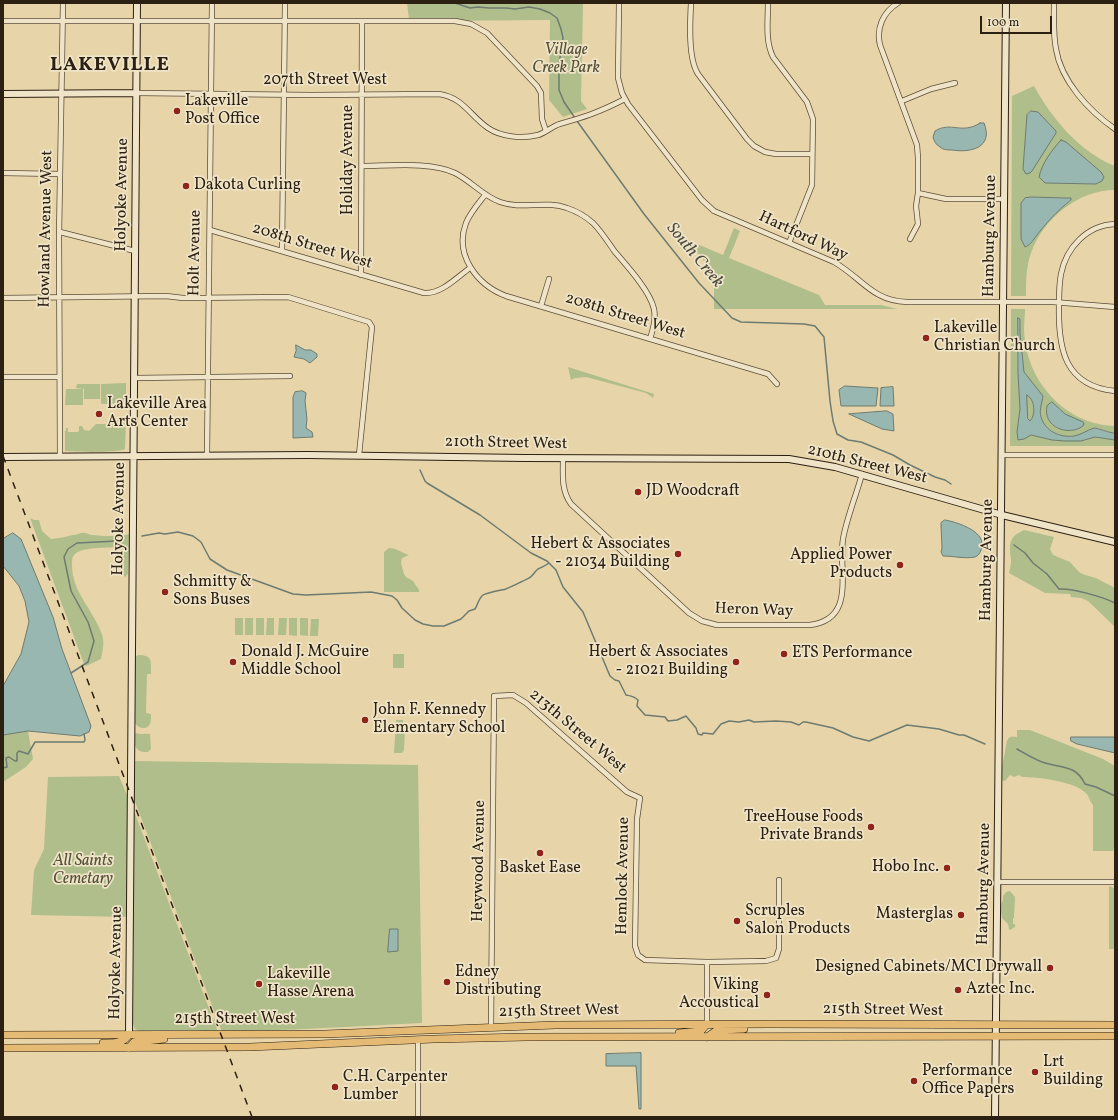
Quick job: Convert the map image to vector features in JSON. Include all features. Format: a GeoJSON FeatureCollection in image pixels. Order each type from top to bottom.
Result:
{"type":"FeatureCollection","features":[{"type":"Feature","properties":{"kind":"main road","name":"215th Street West"},"geometry":{"type":"LineString","coordinates":[[3,1035],[325,1034],[491,1027],[707,1024],[1115,1026]]}},
{"type":"Feature","properties":{"kind":"main road"},"geometry":{"type":"LineString","coordinates":[[641,1037],[655,1034],[701,1031],[707,1024]]}},
{"type":"Feature","properties":{"kind":"main road"},"geometry":{"type":"LineString","coordinates":[[707,1037],[717,1030],[755,1028],[770,1024]]}},
{"type":"Feature","properties":{"kind":"main road"},"geometry":{"type":"LineString","coordinates":[[59,1048],[77,1044],[123,1041],[127,1039],[129,1034]]}},
{"type":"Feature","properties":{"kind":"main road"},"geometry":{"type":"LineString","coordinates":[[128,1048],[134,1042],[167,1039],[188,1035]]}},
{"type":"Feature","properties":{"kind":"main road","name":"215th Street West"},"geometry":{"type":"LineString","coordinates":[[3,1048],[244,1047],[527,1037],[1115,1036]]}},
{"type":"Feature","properties":{"kind":"street","name":"Howland Avenue West"},"geometry":{"type":"LineString","coordinates":[[60,456],[59,297],[63,3]]}},
{"type":"Feature","properties":{"kind":"street","name":"Holyoke Avenue"},"geometry":{"type":"LineString","coordinates":[[129,1034],[137,3]]}},
{"type":"Feature","properties":{"kind":"street","name":"Holt Avenue"},"geometry":{"type":"LineString","coordinates":[[207,455],[212,3]]}},
{"type":"Feature","properties":{"kind":"street"},"geometry":{"type":"LineString","coordinates":[[282,251],[285,3]]}},
{"type":"Feature","properties":{"kind":"street","name":"Hartford Way"},"geometry":{"type":"LineString","coordinates":[[619,3],[618,78],[622,93],[625,99],[707,206],[718,213],[839,265],[877,295],[890,301],[1059,303],[1115,307]]}},
{"type":"Feature","properties":{"kind":"street"},"geometry":{"type":"LineString","coordinates":[[691,3],[691,52],[694,67],[747,140],[759,149],[769,153],[812,154]]}},
{"type":"Feature","properties":{"kind":"street"},"geometry":{"type":"LineString","coordinates":[[768,3],[769,48],[773,57],[810,107],[813,120],[811,189],[789,243]]}},
{"type":"Feature","properties":{"kind":"street"},"geometry":{"type":"LineString","coordinates":[[898,3],[890,8],[884,15],[878,34],[880,45],[917,144],[918,193],[916,206],[918,224],[910,239]]}},
{"type":"Feature","properties":{"kind":"street","name":"Hamburg Avenue"},"geometry":{"type":"LineString","coordinates":[[995,1117],[1006,3]]}},
{"type":"Feature","properties":{"kind":"street"},"geometry":{"type":"LineString","coordinates":[[1054,3],[1055,44],[1057,56],[1063,71],[1075,91],[1115,129]]}},
{"type":"Feature","properties":{"kind":"street"},"geometry":{"type":"LineString","coordinates":[[3,21],[466,22],[476,26],[491,36],[535,83],[541,93],[542,119],[546,130]]}},
{"type":"Feature","properties":{"kind":"street","name":"Holiday Avenue"},"geometry":{"type":"LineString","coordinates":[[361,275],[362,22]]}},
{"type":"Feature","properties":{"kind":"street"},"geometry":{"type":"LineString","coordinates":[[902,101],[931,89],[955,83]]}},
{"type":"Feature","properties":{"kind":"street","name":"207th Street West"},"geometry":{"type":"LineString","coordinates":[[3,94],[432,93],[444,94],[455,98],[483,124],[492,130],[501,134],[512,136],[533,136],[540,134],[553,126],[584,116],[625,99]]}},
{"type":"Feature","properties":{"kind":"street"},"geometry":{"type":"LineString","coordinates":[[362,166],[439,167],[458,175],[494,200],[509,204],[563,206],[576,211],[592,222],[650,297],[655,312],[655,322],[650,339]]}},
{"type":"Feature","properties":{"kind":"street"},"geometry":{"type":"LineString","coordinates":[[3,173],[60,174]]}},
{"type":"Feature","properties":{"kind":"street"},"geometry":{"type":"LineString","coordinates":[[918,193],[946,199],[1004,199]]}},
{"type":"Feature","properties":{"kind":"street","name":"208th Street West"},"geometry":{"type":"LineString","coordinates":[[485,195],[470,215],[465,229],[464,246],[470,268],[481,282],[495,291],[541,306],[768,374],[777,384]]}},
{"type":"Feature","properties":{"kind":"street"},"geometry":{"type":"LineString","coordinates":[[1115,224],[1106,225],[1094,230],[1083,236],[1074,245],[1067,256],[1062,270],[1059,303],[1059,330],[1063,353],[1068,363],[1077,375],[1089,384],[1098,388],[1115,391]]}},
{"type":"Feature","properties":{"kind":"street","name":"208th Street West"},"geometry":{"type":"LineString","coordinates":[[210,230],[414,291],[430,293],[439,290],[470,268]]}},
{"type":"Feature","properties":{"kind":"street"},"geometry":{"type":"LineString","coordinates":[[60,232],[135,251]]}},
{"type":"Feature","properties":{"kind":"street"},"geometry":{"type":"LineString","coordinates":[[541,306],[549,279]]}},
{"type":"Feature","properties":{"kind":"street"},"geometry":{"type":"LineString","coordinates":[[3,298],[288,297],[366,321],[372,324],[372,327],[359,455]]}},
{"type":"Feature","properties":{"kind":"street"},"geometry":{"type":"LineString","coordinates":[[3,377],[59,376]]}},
{"type":"Feature","properties":{"kind":"street"},"geometry":{"type":"LineString","coordinates":[[135,378],[290,376]]}},
{"type":"Feature","properties":{"kind":"street"},"geometry":{"type":"LineString","coordinates":[[1002,455],[1115,454]]}},
{"type":"Feature","properties":{"kind":"street","name":"210th Street West"},"geometry":{"type":"LineString","coordinates":[[3,456],[359,455],[789,459],[826,464],[1002,515],[1115,542]]}},
{"type":"Feature","properties":{"kind":"street","name":"Heron Way"},"geometry":{"type":"LineString","coordinates":[[563,458],[564,489],[567,499],[571,504],[689,614],[702,621],[722,625],[809,625],[822,622],[833,615],[840,604],[842,595],[842,549],[844,536],[862,474]]}},
{"type":"Feature","properties":{"kind":"street","name":"213th Street West"},"geometry":{"type":"LineString","coordinates":[[494,696],[513,695],[526,703],[627,792],[640,798]]}},
{"type":"Feature","properties":{"kind":"street","name":"Heywood Avenue"},"geometry":{"type":"LineString","coordinates":[[491,1027],[494,696]]}},
{"type":"Feature","properties":{"kind":"street","name":"Hemlock Avenue"},"geometry":{"type":"LineString","coordinates":[[640,798],[637,819],[635,946],[638,955],[646,960],[707,962]]}},
{"type":"Feature","properties":{"kind":"street"},"geometry":{"type":"LineString","coordinates":[[707,1024],[707,962],[766,961],[776,958],[779,949],[779,880]]}},
{"type":"Feature","properties":{"kind":"street"},"geometry":{"type":"LineString","coordinates":[[998,882],[1115,882]]}},
{"type":"Feature","properties":{"kind":"street"},"geometry":{"type":"LineString","coordinates":[[418,1040],[418,1117]]}},
{"type":"Feature","properties":{"kind":"green space","name":"Village Creek Park"},"geometry":{"type":"Polygon","coordinates":[[[407,3],[583,3],[581,101],[587,109],[563,117],[549,100],[550,20],[430,21],[409,19],[407,3]]]}},
{"type":"Feature","properties":{"kind":"green space"},"geometry":{"type":"Polygon","coordinates":[[[1034,86],[1049,110],[1068,133],[1090,152],[1115,166],[1115,190],[1101,191],[1075,201],[1053,218],[1044,229],[1029,258],[1026,296],[1011,296],[1012,96],[1034,86]],[[1031,111],[1027,115],[1023,169],[1056,133],[1031,111]],[[1066,142],[1042,181],[1045,183],[1096,184],[1103,175],[1066,142]],[[1031,197],[1021,239],[1025,247],[1030,244],[1048,220],[1059,209],[1071,201],[1071,198],[1031,197]]]}},
{"type":"Feature","properties":{"kind":"green space"},"geometry":{"type":"Polygon","coordinates":[[[734,228],[740,231],[729,258],[819,295],[825,305],[881,305],[897,309],[714,309],[714,274],[688,240],[723,255],[734,228]]]}},
{"type":"Feature","properties":{"kind":"green space"},"geometry":{"type":"Polygon","coordinates":[[[1011,309],[1025,309],[1024,336],[1028,357],[1043,387],[1054,400],[1067,410],[1098,424],[1115,426],[1115,433],[1095,428],[1077,436],[1065,436],[1054,433],[1045,425],[1041,415],[1042,398],[1024,372],[1020,319],[1017,320],[1020,409],[1017,437],[1024,439],[1031,435],[1052,440],[1081,441],[1095,437],[1115,440],[1115,446],[1010,446],[1011,309]],[[1052,403],[1047,406],[1046,413],[1048,419],[1057,428],[1063,430],[1076,430],[1082,427],[1052,403]]]}},
{"type":"Feature","properties":{"kind":"green space"},"geometry":{"type":"Polygon","coordinates":[[[568,367],[654,394],[653,398],[646,393],[586,377],[571,380],[568,367]]]}},
{"type":"Feature","properties":{"kind":"green space"},"geometry":{"type":"Polygon","coordinates":[[[126,383],[125,410],[117,410],[117,407],[114,404],[101,403],[101,384],[126,383]]]}},
{"type":"Feature","properties":{"kind":"green space"},"geometry":{"type":"Polygon","coordinates":[[[77,384],[100,384],[100,399],[84,399],[84,389],[76,388],[77,384]]]}},
{"type":"Feature","properties":{"kind":"green space"},"geometry":{"type":"Polygon","coordinates":[[[66,389],[83,389],[83,405],[65,405],[66,389]]]}},
{"type":"Feature","properties":{"kind":"green space"},"geometry":{"type":"Polygon","coordinates":[[[1029,395],[1034,406],[1032,419],[1030,421],[1028,419],[1026,399],[1029,395]]]}},
{"type":"Feature","properties":{"kind":"green space"},"geometry":{"type":"Polygon","coordinates":[[[117,418],[126,419],[125,449],[105,452],[65,451],[66,428],[68,428],[68,432],[77,432],[79,431],[79,426],[82,426],[84,430],[89,431],[96,424],[114,424],[117,421],[117,418]]]}},
{"type":"Feature","properties":{"kind":"green space"},"geometry":{"type":"Polygon","coordinates":[[[30,518],[39,520],[42,531],[51,539],[83,533],[106,536],[121,536],[129,534],[128,574],[125,577],[121,574],[121,551],[117,547],[83,550],[75,554],[73,557],[72,565],[75,583],[97,623],[103,639],[101,659],[86,666],[84,664],[30,518]]]}},
{"type":"Feature","properties":{"kind":"green space"},"geometry":{"type":"Polygon","coordinates":[[[1024,530],[1054,537],[1050,549],[1053,555],[1070,562],[1079,572],[1096,578],[1115,588],[1115,627],[1088,601],[1081,598],[1071,597],[1070,594],[1045,593],[1009,573],[1011,562],[1010,547],[1012,539],[1024,530]]]}},
{"type":"Feature","properties":{"kind":"green space"},"geometry":{"type":"Polygon","coordinates":[[[389,548],[409,555],[402,558],[401,563],[404,574],[413,581],[419,592],[384,592],[384,552],[389,548]]]}},
{"type":"Feature","properties":{"kind":"green space"},"geometry":{"type":"Polygon","coordinates":[[[235,618],[243,618],[243,635],[235,635],[235,618]]]}},
{"type":"Feature","properties":{"kind":"green space"},"geometry":{"type":"Polygon","coordinates":[[[245,618],[253,618],[253,635],[245,635],[245,618]]]}},
{"type":"Feature","properties":{"kind":"green space"},"geometry":{"type":"Polygon","coordinates":[[[256,618],[264,618],[264,635],[256,635],[256,618]]]}},
{"type":"Feature","properties":{"kind":"green space"},"geometry":{"type":"Polygon","coordinates":[[[267,618],[274,618],[274,635],[266,635],[267,618]]]}},
{"type":"Feature","properties":{"kind":"green space"},"geometry":{"type":"Polygon","coordinates":[[[279,618],[287,618],[286,635],[278,635],[279,618]]]}},
{"type":"Feature","properties":{"kind":"green space"},"geometry":{"type":"Polygon","coordinates":[[[289,618],[297,618],[297,636],[289,635],[289,618]]]}},
{"type":"Feature","properties":{"kind":"green space"},"geometry":{"type":"Polygon","coordinates":[[[300,618],[308,618],[308,636],[300,635],[300,618]]]}},
{"type":"Feature","properties":{"kind":"green space"},"geometry":{"type":"Polygon","coordinates":[[[311,619],[319,619],[318,636],[310,636],[311,619]]]}},
{"type":"Feature","properties":{"kind":"green space"},"geometry":{"type":"Polygon","coordinates":[[[393,654],[404,654],[404,668],[393,668],[393,654]]]}},
{"type":"Feature","properties":{"kind":"green space"},"geometry":{"type":"Polygon","coordinates":[[[138,655],[146,656],[151,662],[151,674],[147,674],[146,713],[151,714],[151,721],[146,728],[140,727],[135,723],[135,657],[138,655]]]}},
{"type":"Feature","properties":{"kind":"green space"},"geometry":{"type":"Polygon","coordinates":[[[396,720],[403,720],[403,725],[405,728],[404,750],[402,753],[394,753],[396,720]]]}},
{"type":"Feature","properties":{"kind":"green space"},"geometry":{"type":"Polygon","coordinates":[[[1017,730],[1030,730],[1103,759],[1115,766],[1115,845],[1113,851],[1093,851],[1093,805],[1087,794],[1081,790],[1065,783],[1022,777],[1019,775],[1014,777],[1010,775],[1005,781],[1002,780],[1002,767],[1007,741],[1011,737],[1017,737],[1017,730]]]}},
{"type":"Feature","properties":{"kind":"green space"},"geometry":{"type":"Polygon","coordinates":[[[28,731],[33,759],[26,767],[3,782],[3,735],[28,731]]]}},
{"type":"Feature","properties":{"kind":"green space"},"geometry":{"type":"Polygon","coordinates":[[[134,734],[150,734],[151,749],[148,752],[140,751],[136,748],[134,734]]]}},
{"type":"Feature","properties":{"kind":"green space"},"geometry":{"type":"Polygon","coordinates":[[[134,761],[418,765],[422,1023],[222,1032],[134,799],[134,761]]]}},
{"type":"Feature","properties":{"kind":"green space","name":"All Saints Cemetary"},"geometry":{"type":"Polygon","coordinates":[[[119,776],[127,795],[127,917],[31,915],[34,870],[44,849],[48,777],[119,776]]]}},
{"type":"Feature","properties":{"kind":"green space"},"geometry":{"type":"Polygon","coordinates":[[[134,811],[218,1032],[194,1030],[139,1031],[135,1029],[133,1024],[134,811]]]}},
{"type":"Feature","properties":{"kind":"green space"},"geometry":{"type":"Polygon","coordinates":[[[1109,886],[1114,888],[1115,895],[1115,949],[1109,949],[1109,886]]]}},
{"type":"Feature","properties":{"kind":"green space"},"geometry":{"type":"Polygon","coordinates":[[[1010,891],[1015,897],[1013,924],[1015,924],[1015,927],[1010,930],[1008,924],[1002,918],[1000,906],[1003,896],[1006,892],[1010,891]]]}},
{"type":"Feature","properties":{"kind":"water"},"geometry":{"type":"Polygon","coordinates":[[[1031,111],[1038,112],[1056,131],[1056,133],[1032,171],[1026,174],[1023,169],[1027,115],[1031,111]]]}},
{"type":"Feature","properties":{"kind":"water"},"geometry":{"type":"Polygon","coordinates":[[[984,123],[986,138],[983,143],[973,149],[959,151],[944,149],[935,143],[933,138],[935,131],[941,128],[968,128],[984,123]]]}},
{"type":"Feature","properties":{"kind":"water"},"geometry":{"type":"Polygon","coordinates":[[[1061,140],[1066,142],[1101,172],[1104,177],[1102,181],[1096,184],[1045,183],[1039,177],[1045,162],[1061,140]]]}},
{"type":"Feature","properties":{"kind":"water"},"geometry":{"type":"Polygon","coordinates":[[[1025,198],[1071,198],[1071,200],[1051,218],[1031,243],[1025,247],[1021,239],[1021,203],[1025,198]]]}},
{"type":"Feature","properties":{"kind":"water"},"geometry":{"type":"Polygon","coordinates":[[[1018,318],[1020,319],[1024,372],[1043,396],[1040,414],[1046,426],[1058,435],[1064,436],[1077,435],[1096,428],[1115,433],[1115,440],[1095,437],[1081,441],[1065,441],[1052,440],[1031,435],[1024,439],[1018,440],[1017,432],[1020,409],[1018,373],[1018,318]],[[1027,395],[1028,419],[1030,421],[1033,415],[1034,407],[1030,397],[1027,395]]]}},
{"type":"Feature","properties":{"kind":"water"},"geometry":{"type":"Polygon","coordinates":[[[296,345],[305,350],[311,350],[317,354],[317,357],[310,363],[304,359],[294,357],[296,345]]]}},
{"type":"Feature","properties":{"kind":"water"},"geometry":{"type":"Polygon","coordinates":[[[845,386],[878,388],[876,406],[841,406],[839,390],[845,386]]]}},
{"type":"Feature","properties":{"kind":"water"},"geometry":{"type":"Polygon","coordinates":[[[893,387],[894,406],[880,406],[881,388],[893,387]]]}},
{"type":"Feature","properties":{"kind":"water"},"geometry":{"type":"Polygon","coordinates":[[[303,391],[306,393],[306,428],[312,432],[313,437],[293,438],[293,397],[295,392],[303,391]]]}},
{"type":"Feature","properties":{"kind":"water"},"geometry":{"type":"Polygon","coordinates":[[[1052,402],[1065,414],[1083,422],[1083,426],[1077,429],[1064,430],[1052,424],[1048,420],[1046,413],[1047,406],[1052,402]]]}},
{"type":"Feature","properties":{"kind":"water"},"geometry":{"type":"Polygon","coordinates":[[[887,411],[893,414],[894,431],[882,429],[849,414],[887,411]]]}},
{"type":"Feature","properties":{"kind":"water"},"geometry":{"type":"Polygon","coordinates":[[[945,520],[957,523],[976,533],[982,544],[978,555],[967,558],[943,556],[941,552],[941,523],[945,520]]]}},
{"type":"Feature","properties":{"kind":"water"},"geometry":{"type":"Polygon","coordinates":[[[13,533],[21,539],[53,617],[62,649],[91,726],[89,732],[80,736],[28,731],[3,735],[3,686],[21,654],[29,622],[25,601],[19,586],[3,566],[3,539],[13,533]]]}},
{"type":"Feature","properties":{"kind":"water"},"geometry":{"type":"Polygon","coordinates":[[[1071,737],[1115,737],[1115,753],[1077,744],[1071,741],[1071,737]]]}},
{"type":"Feature","properties":{"kind":"water"},"geometry":{"type":"Polygon","coordinates":[[[390,929],[398,929],[398,951],[388,952],[390,929]]]}},
{"type":"Feature","properties":{"kind":"water"},"geometry":{"type":"Polygon","coordinates":[[[641,1053],[641,1109],[639,1109],[636,1066],[606,1066],[606,1054],[641,1053]]]}},
{"type":"Feature","properties":{"kind":"waterway","name":"South Creek"},"geometry":{"type":"LineString","coordinates":[[455,3],[470,8],[515,9],[529,7],[540,9],[557,18],[563,38],[559,64],[559,90],[564,102],[575,118]]}},
{"type":"Feature","properties":{"kind":"waterway","name":"South Creek"},"geometry":{"type":"LineString","coordinates":[[577,121],[644,214],[699,283],[732,318],[741,322],[804,324],[815,326],[824,337],[830,401],[833,421],[837,434],[848,440],[861,442],[893,455],[910,465],[951,484]]}},
{"type":"Feature","properties":{"kind":"waterway"},"geometry":{"type":"LineString","coordinates":[[420,470],[427,483],[480,515],[531,553],[547,561],[556,570],[563,587],[583,612],[610,676],[619,681],[626,695],[634,697],[638,700],[637,706],[645,715],[665,717],[668,721],[677,720],[686,716],[696,728],[698,734],[702,735],[703,733],[713,734],[721,724],[729,721],[776,721],[791,722],[799,725],[806,722],[833,728],[853,737],[869,741],[907,725],[939,729],[964,735],[985,744]]}},
{"type":"Feature","properties":{"kind":"waterway"},"geometry":{"type":"LineString","coordinates":[[142,536],[178,532],[193,536],[201,542],[210,559],[227,570],[293,594],[306,595],[371,592],[392,596],[415,620],[423,624],[433,626],[444,626],[461,619],[469,611],[475,609],[483,595],[506,589],[525,580],[532,576],[538,569],[549,563]]}},
{"type":"Feature","properties":{"kind":"waterway"},"geometry":{"type":"LineString","coordinates":[[71,673],[88,662],[94,641],[88,622],[71,591],[64,557],[68,549],[77,543],[117,541]]}},
{"type":"Feature","properties":{"kind":"waterway","name":"South Creek"},"geometry":{"type":"LineString","coordinates":[[1014,545],[1025,553],[1033,563],[1047,574],[1059,589],[1087,593],[1115,603]]}},
{"type":"Feature","properties":{"kind":"waterway"},"geometry":{"type":"LineString","coordinates":[[3,768],[7,767],[6,758],[9,757],[17,761],[17,753],[19,751],[28,754],[35,742],[84,742],[84,734]]}},
{"type":"Feature","properties":{"kind":"waterway"},"geometry":{"type":"LineString","coordinates":[[1017,749],[1041,762],[1073,770],[1085,784],[1096,787],[1115,796]]}},
{"type":"Feature","properties":{"kind":"railway"},"geometry":{"type":"LineString","coordinates":[[3,456],[252,1117]]}},
{"type":"Feature","properties":{"kind":"place","name":"Lakeville Post Office"},"geometry":{"type":"Point","coordinates":[177,111]}},
{"type":"Feature","properties":{"kind":"place","name":"Dakota Curling"},"geometry":{"type":"Point","coordinates":[186,186]}},
{"type":"Feature","properties":{"kind":"place","name":"Lakeville Christian Church"},"geometry":{"type":"Point","coordinates":[926,338]}},
{"type":"Feature","properties":{"kind":"place","name":"Lakeville Area Arts Center"},"geometry":{"type":"Point","coordinates":[99,414]}},
{"type":"Feature","properties":{"kind":"place","name":"JD Woodcraft"},"geometry":{"type":"Point","coordinates":[638,492]}},
{"type":"Feature","properties":{"kind":"place","name":"Hebert & Associates - 21034 Building"},"geometry":{"type":"Point","coordinates":[678,554]}},
{"type":"Feature","properties":{"kind":"place","name":"Applied Power Products"},"geometry":{"type":"Point","coordinates":[900,565]}},
{"type":"Feature","properties":{"kind":"place","name":"Schmitty & Sons Buses"},"geometry":{"type":"Point","coordinates":[165,592]}},
{"type":"Feature","properties":{"kind":"place","name":"ETS Performance"},"geometry":{"type":"Point","coordinates":[784,654]}},
{"type":"Feature","properties":{"kind":"place","name":"Donald J. McGuire Middle School"},"geometry":{"type":"Point","coordinates":[233,662]}},
{"type":"Feature","properties":{"kind":"place","name":"Hebert & Associates - 21021 Building"},"geometry":{"type":"Point","coordinates":[736,662]}},
{"type":"Feature","properties":{"kind":"place","name":"John F. Kennedy Elementary School"},"geometry":{"type":"Point","coordinates":[365,720]}},
{"type":"Feature","properties":{"kind":"place","name":"TreeHouse Foods Private Brands"},"geometry":{"type":"Point","coordinates":[871,827]}},
{"type":"Feature","properties":{"kind":"place","name":"Basket Ease"},"geometry":{"type":"Point","coordinates":[540,853]}},
{"type":"Feature","properties":{"kind":"place","name":"Hobo Inc."},"geometry":{"type":"Point","coordinates":[947,868]}},
{"type":"Feature","properties":{"kind":"place","name":"Masterglas"},"geometry":{"type":"Point","coordinates":[961,915]}},
{"type":"Feature","properties":{"kind":"place","name":"Scruples Salon Products"},"geometry":{"type":"Point","coordinates":[737,921]}},
{"type":"Feature","properties":{"kind":"place","name":"Designed Cabinets/MCI Drywall"},"geometry":{"type":"Point","coordinates":[1050,968]}},
{"type":"Feature","properties":{"kind":"place","name":"Edney Distributing"},"geometry":{"type":"Point","coordinates":[447,982]}},
{"type":"Feature","properties":{"kind":"place","name":"Lakeville Hasse Arena"},"geometry":{"type":"Point","coordinates":[259,984]}},
{"type":"Feature","properties":{"kind":"place","name":"Aztec Inc."},"geometry":{"type":"Point","coordinates":[958,990]}},
{"type":"Feature","properties":{"kind":"place","name":"Viking Accoustical"},"geometry":{"type":"Point","coordinates":[767,995]}},
{"type":"Feature","properties":{"kind":"place","name":"Lrt Building"},"geometry":{"type":"Point","coordinates":[1035,1072]}},
{"type":"Feature","properties":{"kind":"place","name":"Performance Office Papers"},"geometry":{"type":"Point","coordinates":[914,1081]}},
{"type":"Feature","properties":{"kind":"place","name":"C.H. Carpenter Lumber"},"geometry":{"type":"Point","coordinates":[335,1087]}},
{"type":"Feature","properties":{"kind":"district","name":"LAKEVILLE"},"geometry":{"type":"Point","coordinates":[110,66]}}]}
